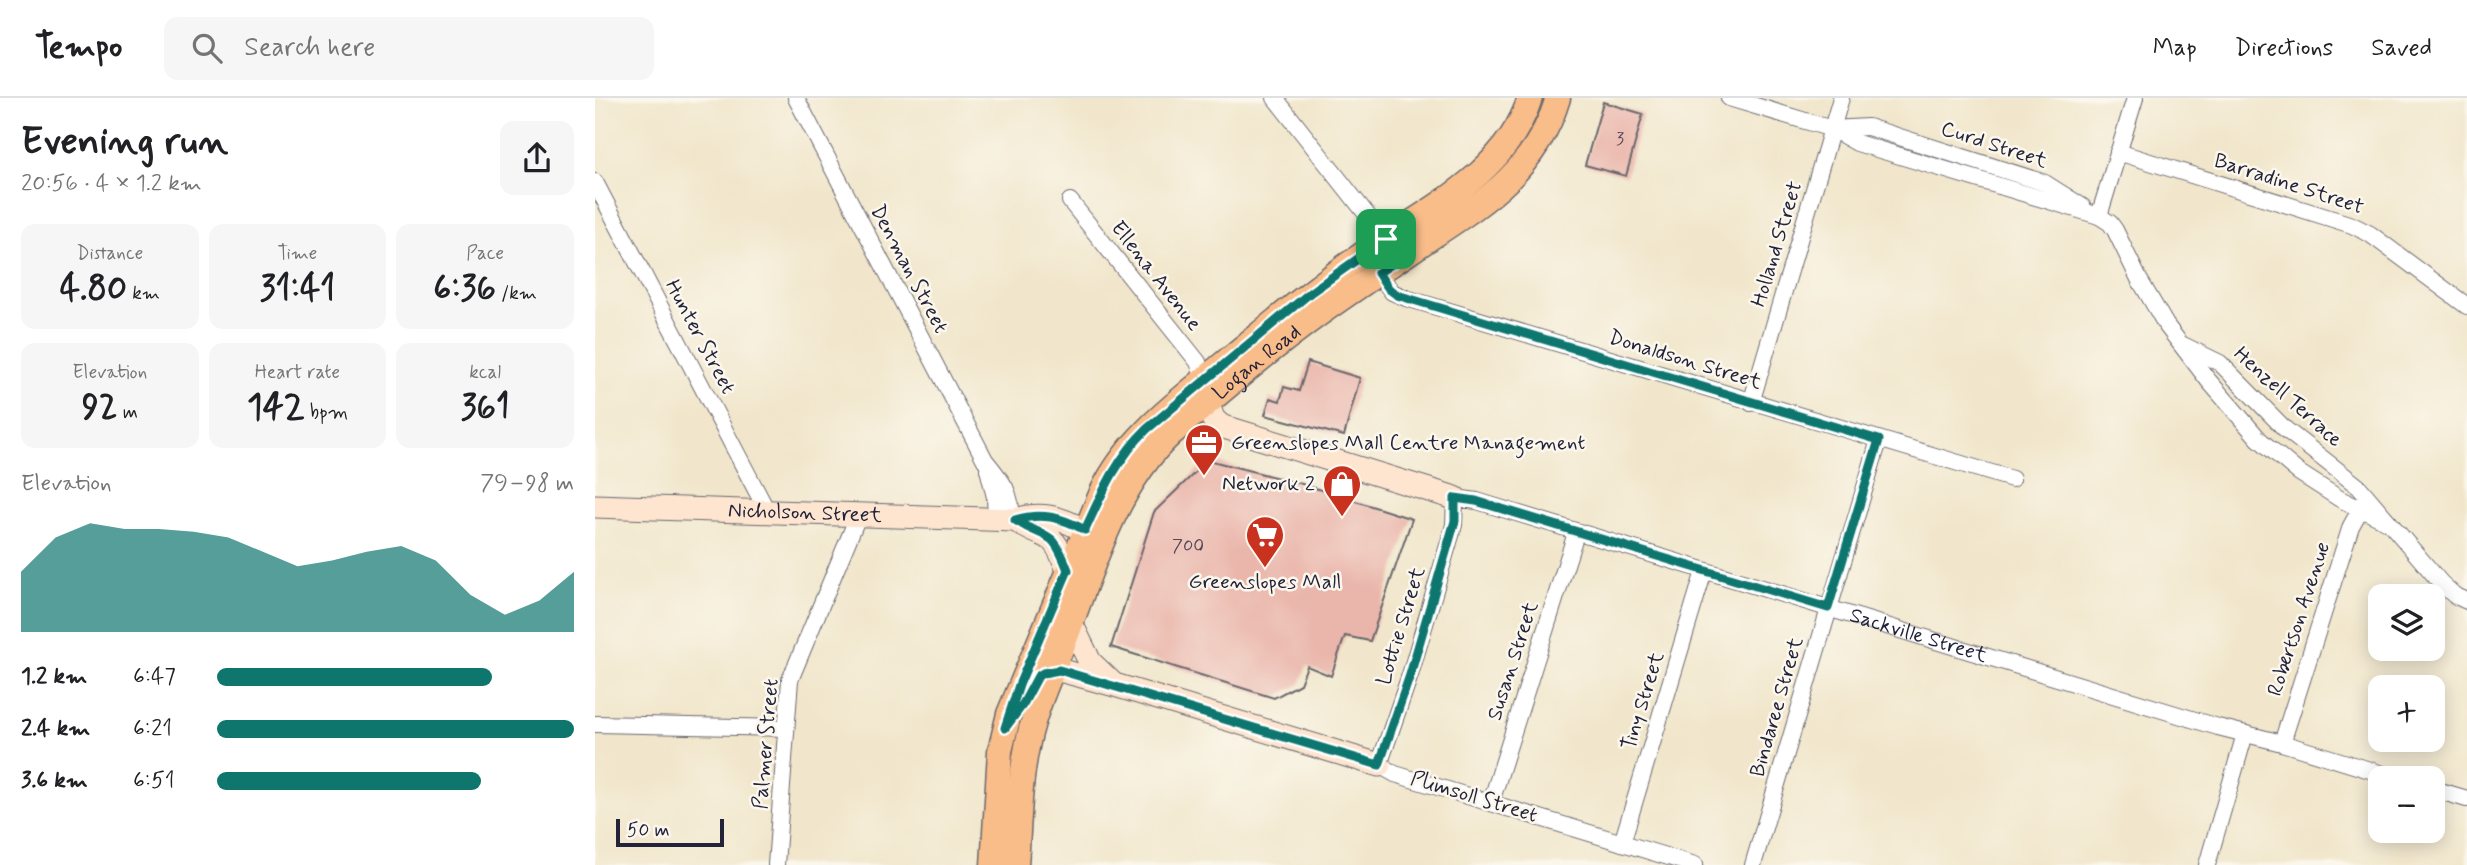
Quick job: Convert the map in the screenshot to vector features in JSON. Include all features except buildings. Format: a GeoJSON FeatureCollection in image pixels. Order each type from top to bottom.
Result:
{"type":"FeatureCollection","features":[{"type":"Feature","properties":{"kind":"main road","name":"Logan Road"},"geometry":{"type":"LineString","coordinates":[[1393,249],[1491,164],[1513,137],[1530,98]]}},
{"type":"Feature","properties":{"kind":"main road","name":"Logan Road"},"geometry":{"type":"LineString","coordinates":[[993,865],[1000,751],[1019,685],[1068,570],[1146,461],[1206,392],[1314,318],[1371,263],[1479,205],[1513,176],[1537,145],[1558,98]]}},
{"type":"Feature","properties":{"kind":"main road","name":"Logan Road"},"geometry":{"type":"LineString","coordinates":[[1016,865],[1031,726],[1071,623],[1094,536]]}},
{"type":"Feature","properties":{"kind":"main road"},"geometry":{"type":"LineString","coordinates":[[1005,728],[1023,704],[1036,678],[1052,671]]}},
{"type":"Feature","properties":{"kind":"street","name":"Denman Street"},"geometry":{"type":"LineString","coordinates":[[796,98],[985,460],[1009,493],[1007,520]]}},
{"type":"Feature","properties":{"kind":"street"},"geometry":{"type":"LineString","coordinates":[[1275,98],[1393,249]]}},
{"type":"Feature","properties":{"kind":"street","name":"Curd Street"},"geometry":{"type":"LineString","coordinates":[[1729,98],[1832,129],[1868,127],[2045,183],[2097,216]]}},
{"type":"Feature","properties":{"kind":"street","name":"Holland Street"},"geometry":{"type":"LineString","coordinates":[[1752,402],[1841,98]]}},
{"type":"Feature","properties":{"kind":"street"},"geometry":{"type":"LineString","coordinates":[[2097,216],[2135,98]]}},
{"type":"Feature","properties":{"kind":"street","name":"Barradine Street"},"geometry":{"type":"LineString","coordinates":[[2118,152],[2352,225],[2371,234],[2467,306]]}},
{"type":"Feature","properties":{"kind":"street","name":"Hunter Street"},"geometry":{"type":"LineString","coordinates":[[595,182],[767,512]]}},
{"type":"Feature","properties":{"kind":"street","name":"Ellena Avenue"},"geometry":{"type":"LineString","coordinates":[[1070,201],[1198,362],[1206,392]]}},
{"type":"Feature","properties":{"kind":"street","name":"Henzell Terrace"},"geometry":{"type":"LineString","coordinates":[[2097,216],[2114,228],[2156,310],[2180,343],[2201,361],[2272,452],[2298,472],[2363,503]]}},
{"type":"Feature","properties":{"kind":"street","name":"Donaldson Street"},"geometry":{"type":"LineString","coordinates":[[1371,263],[1392,292],[1406,298],[2012,479]]}},
{"type":"Feature","properties":{"kind":"street","name":"Henzell Terrace"},"geometry":{"type":"LineString","coordinates":[[2201,361],[2220,363],[2363,503],[2390,523],[2446,588],[2467,601]]}},
{"type":"Feature","properties":{"kind":"street","name":"Sackville Street"},"geometry":{"type":"LineString","coordinates":[[1206,392],[1213,419],[1221,426],[2368,769]]}},
{"type":"Feature","properties":{"kind":"street","name":"Bindaree Street"},"geometry":{"type":"LineString","coordinates":[[1753,865],[1879,440]]}},
{"type":"Feature","properties":{"kind":"street","name":"Lottie Street"},"geometry":{"type":"LineString","coordinates":[[1379,765],[1410,675],[1455,521],[1455,498]]}},
{"type":"Feature","properties":{"kind":"street","name":"Robertson Avenue"},"geometry":{"type":"LineString","coordinates":[[2282,743],[2351,526],[2363,503]]}},
{"type":"Feature","properties":{"kind":"street","name":"Nicholson Street"},"geometry":{"type":"LineString","coordinates":[[595,506],[1007,520],[1041,515],[1065,521],[1094,536]]}},
{"type":"Feature","properties":{"kind":"street","name":"Palmer Street"},"geometry":{"type":"LineString","coordinates":[[776,865],[790,680],[859,514]]}},
{"type":"Feature","properties":{"kind":"street","name":"Nicholson Street"},"geometry":{"type":"LineString","coordinates":[[1007,520],[1044,533],[1055,541],[1068,570]]}},
{"type":"Feature","properties":{"kind":"street","name":"Susan Street"},"geometry":{"type":"LineString","coordinates":[[1491,802],[1576,533]]}},
{"type":"Feature","properties":{"kind":"street","name":"Tiny Street"},"geometry":{"type":"LineString","coordinates":[[1622,843],[1704,571]]}},
{"type":"Feature","properties":{"kind":"street"},"geometry":{"type":"LineString","coordinates":[[1071,623],[1090,662],[1118,686]]}},
{"type":"Feature","properties":{"kind":"street","name":"Plimsoll Street"},"geometry":{"type":"LineString","coordinates":[[1052,671],[1063,671],[1118,686],[1379,765],[1395,774],[1622,843],[1642,858],[1695,865]]}},
{"type":"Feature","properties":{"kind":"street"},"geometry":{"type":"LineString","coordinates":[[595,723],[786,728]]}},
{"type":"Feature","properties":{"kind":"street"},"geometry":{"type":"LineString","coordinates":[[2207,865],[2245,734]]}},
{"type":"Feature","properties":{"kind":"street"},"geometry":{"type":"LineString","coordinates":[[2445,793],[2467,799]]}},
{"type":"Feature","properties":{"kind":"place","name":"Greenslopes Mall Centre Management"},"geometry":{"type":"Point","coordinates":[1204,477]}},
{"type":"Feature","properties":{"kind":"place","name":"Network 2"},"geometry":{"type":"Point","coordinates":[1342,518]}},
{"type":"Feature","properties":{"kind":"place","name":"Greenslopes Mall"},"geometry":{"type":"Point","coordinates":[1265,569]}},
{"type":"Feature","properties":{"kind":"route"},"geometry":{"type":"LineString","coordinates":[[1386,239],[1400,258],[1378,273],[1389,289],[1397,295],[1879,440],[1828,608],[1476,501],[1455,498],[1455,521],[1410,675],[1379,765],[1059,670],[1038,676],[1023,704],[1005,728],[1019,685],[1068,570],[1055,541],[1015,520],[1041,515],[1085,530],[1112,471],[1136,439],[1311,292],[1386,239]]}}]}
